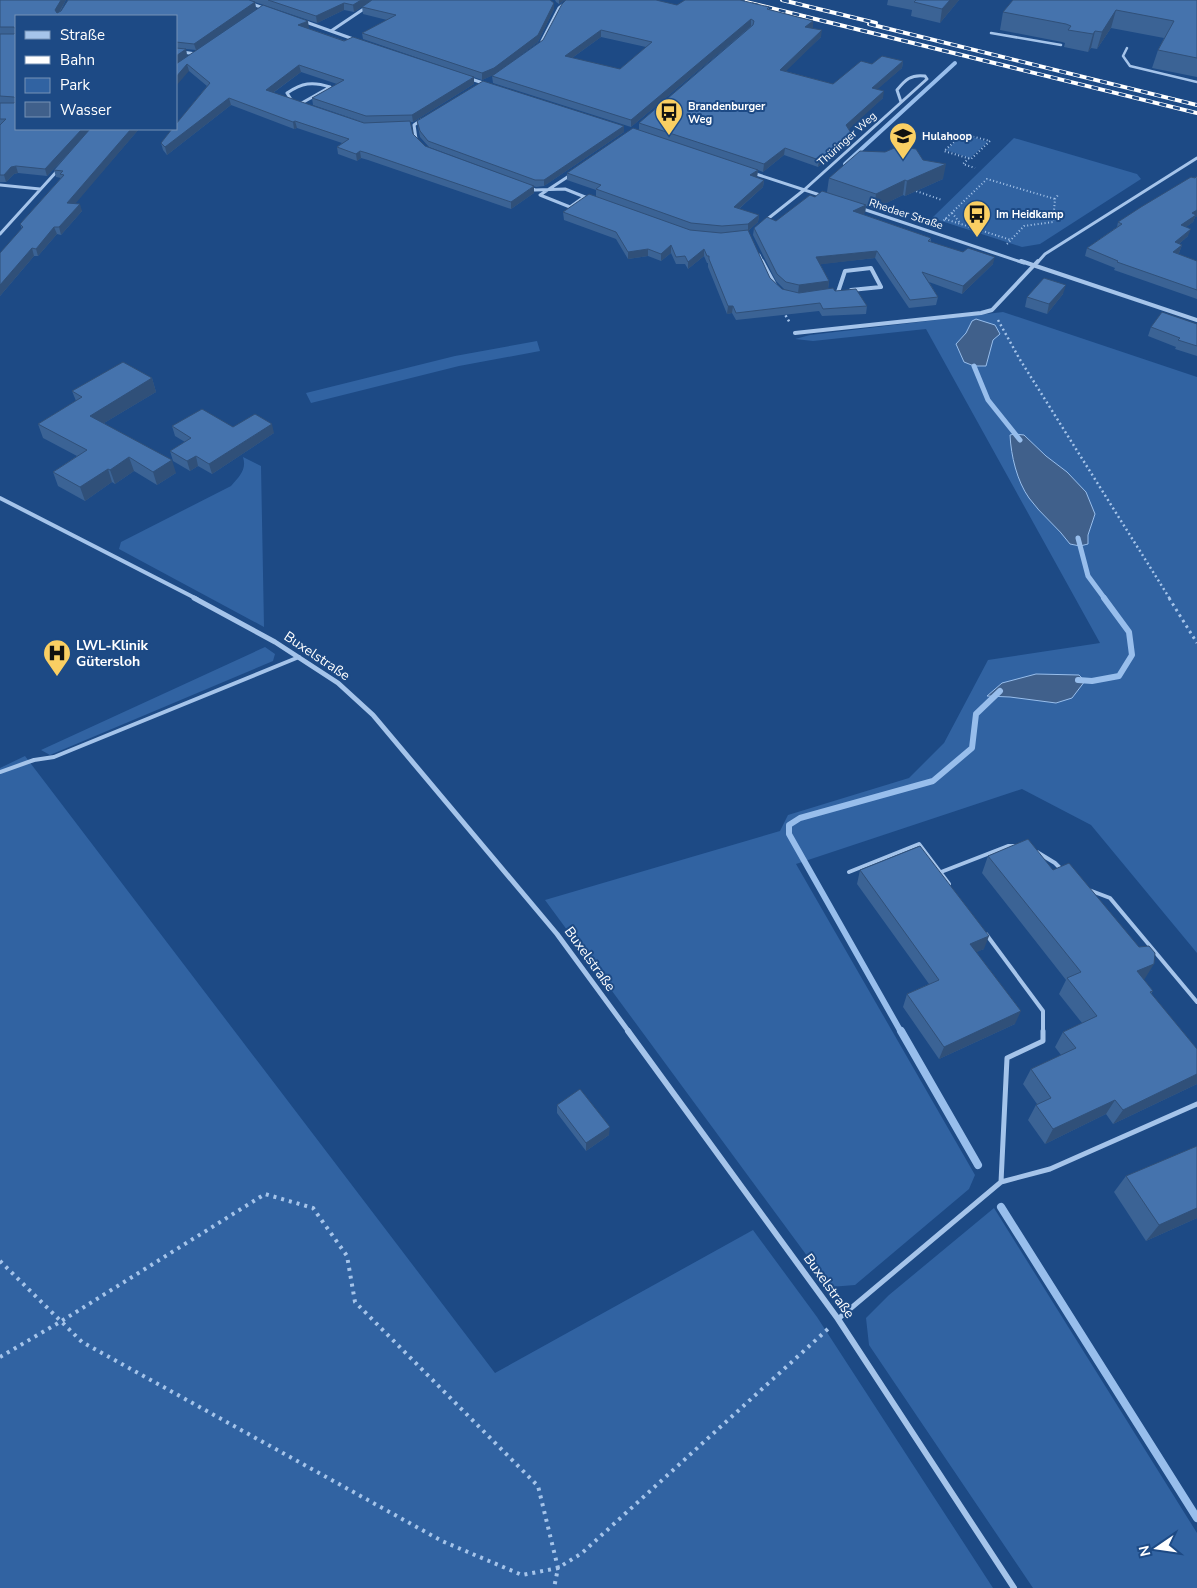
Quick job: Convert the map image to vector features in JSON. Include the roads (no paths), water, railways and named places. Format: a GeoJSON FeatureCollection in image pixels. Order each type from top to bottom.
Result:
{"type":"FeatureCollection","features":[{"type":"Feature","properties":{"kind":"street"},"geometry":{"type":"LineString","coordinates":[[241,0],[272,11]]}},
{"type":"Feature","properties":{"kind":"street"},"geometry":{"type":"LineString","coordinates":[[332,31],[377,0]]}},
{"type":"Feature","properties":{"kind":"street"},"geometry":{"type":"LineString","coordinates":[[534,50],[541,44],[559,8],[569,0]]}},
{"type":"Feature","properties":{"kind":"street"},"geometry":{"type":"LineString","coordinates":[[554,5],[559,8]]}},
{"type":"Feature","properties":{"kind":"street"},"geometry":{"type":"LineString","coordinates":[[256,13],[264,8]]}},
{"type":"Feature","properties":{"kind":"street"},"geometry":{"type":"LineString","coordinates":[[298,20],[359,41]]}},
{"type":"Feature","properties":{"kind":"street"},"geometry":{"type":"LineString","coordinates":[[189,59],[203,49]]}},
{"type":"Feature","properties":{"kind":"street"},"geometry":{"type":"LineString","coordinates":[[178,51],[196,54]]}},
{"type":"Feature","properties":{"kind":"street","name":"Thüringer Weg"},"geometry":{"type":"LineString","coordinates":[[763,223],[804,190],[927,79],[925,76],[916,74],[908,76],[897,90],[901,102]]}},
{"type":"Feature","properties":{"kind":"street"},"geometry":{"type":"LineString","coordinates":[[460,76],[492,86]]}},
{"type":"Feature","properties":{"kind":"street"},"geometry":{"type":"LineString","coordinates":[[477,87],[490,80]]}},
{"type":"Feature","properties":{"kind":"street"},"geometry":{"type":"LineString","coordinates":[[300,104],[330,87],[314,82],[304,82],[287,92],[292,101],[300,104],[308,107]]}},
{"type":"Feature","properties":{"kind":"street"},"geometry":{"type":"LineString","coordinates":[[404,125],[414,124],[422,120]]}},
{"type":"Feature","properties":{"kind":"street"},"geometry":{"type":"LineString","coordinates":[[414,124],[414,135],[418,143]]}},
{"type":"Feature","properties":{"kind":"street"},"geometry":{"type":"LineString","coordinates":[[795,333],[992,310],[1045,254],[1197,158]]}},
{"type":"Feature","properties":{"kind":"street"},"geometry":{"type":"LineString","coordinates":[[579,168],[540,195],[570,207],[584,197]]}},
{"type":"Feature","properties":{"kind":"street"},"geometry":{"type":"LineString","coordinates":[[0,234],[59,169]]}},
{"type":"Feature","properties":{"kind":"street"},"geometry":{"type":"LineString","coordinates":[[749,172],[832,199]]}},
{"type":"Feature","properties":{"kind":"street"},"geometry":{"type":"LineString","coordinates":[[0,185],[40,189]]}},
{"type":"Feature","properties":{"kind":"street"},"geometry":{"type":"LineString","coordinates":[[526,187],[535,190],[564,189],[593,200]]}},
{"type":"Feature","properties":{"kind":"street","name":"Rhedaer Straße"},"geometry":{"type":"LineString","coordinates":[[860,208],[1197,320]]}},
{"type":"Feature","properties":{"kind":"street"},"geometry":{"type":"LineString","coordinates":[[757,250],[776,288],[784,294]]}},
{"type":"Feature","properties":{"kind":"street"},"geometry":{"type":"LineString","coordinates":[[829,293],[838,292],[873,288],[882,287],[870,268],[845,271],[838,292]]}},
{"type":"Feature","properties":{"kind":"street","name":"Buxelstraße"},"geometry":{"type":"LineString","coordinates":[[0,498],[183,592],[299,657],[338,683],[373,715],[557,934],[838,1319],[1014,1588]]}},
{"type":"Feature","properties":{"kind":"lane"},"geometry":{"type":"LineString","coordinates":[[991,32],[1061,44]]}},
{"type":"Feature","properties":{"kind":"lane"},"geometry":{"type":"LineString","coordinates":[[1127,48],[1123,56],[1130,66],[1197,82]]}},
{"type":"Feature","properties":{"kind":"lane"},"geometry":{"type":"LineString","coordinates":[[0,772],[34,760],[54,757],[299,657]]}},
{"type":"Feature","properties":{"kind":"lane"},"geometry":{"type":"LineString","coordinates":[[849,872],[919,844],[952,888]]}},
{"type":"Feature","properties":{"kind":"lane"},"geometry":{"type":"LineString","coordinates":[[941,872],[1008,846],[1022,847]]}},
{"type":"Feature","properties":{"kind":"lane"},"geometry":{"type":"LineString","coordinates":[[1029,848],[1056,864],[1066,874]]}},
{"type":"Feature","properties":{"kind":"lane"},"geometry":{"type":"LineString","coordinates":[[1086,888],[1110,898],[1197,1002]]}},
{"type":"Feature","properties":{"kind":"lane"},"geometry":{"type":"LineString","coordinates":[[980,926],[1042,1011],[1043,1041],[1007,1058],[1001,1182]]}},
{"type":"Feature","properties":{"kind":"lane"},"geometry":{"type":"LineString","coordinates":[[838,1319],[1001,1182],[1050,1169],[1197,1104]]}},
{"type":"Feature","properties":{"kind":"water"},"geometry":{"type":"Polygon","coordinates":[[[976,319],[995,325],[1000,334],[993,340],[986,366],[974,366],[964,362],[956,344],[966,333],[972,321],[976,319]]]}},
{"type":"Feature","properties":{"kind":"water"},"geometry":{"type":"Polygon","coordinates":[[[1010,435],[1024,435],[1046,456],[1067,472],[1086,492],[1095,514],[1088,535],[1088,544],[1080,546],[1070,544],[1029,498],[1021,484],[1013,460],[1010,435]]]}},
{"type":"Feature","properties":{"kind":"water"},"geometry":{"type":"Polygon","coordinates":[[[1036,674],[1079,675],[1085,681],[1072,698],[1056,703],[987,696],[1002,683],[1036,674]]]}},
{"type":"Feature","properties":{"kind":"waterway"},"geometry":{"type":"LineString","coordinates":[[845,164],[955,63]]}},
{"type":"Feature","properties":{"kind":"waterway"},"geometry":{"type":"LineString","coordinates":[[974,366],[988,400],[1020,440]]}},
{"type":"Feature","properties":{"kind":"waterway"},"geometry":{"type":"LineString","coordinates":[[1078,538],[1088,576],[1105,599]]}},
{"type":"Feature","properties":{"kind":"waterway"},"geometry":{"type":"LineString","coordinates":[[1078,680],[1092,681],[1119,676],[1132,655],[1129,632],[1104,598]]}},
{"type":"Feature","properties":{"kind":"waterway"},"geometry":{"type":"LineString","coordinates":[[901,1032],[789,834],[789,825],[800,818],[933,781],[972,748],[976,714],[1000,691]]}},
{"type":"Feature","properties":{"kind":"waterway"},"geometry":{"type":"LineString","coordinates":[[901,1031],[978,1165]]}},
{"type":"Feature","properties":{"kind":"waterway"},"geometry":{"type":"LineString","coordinates":[[1001,1207],[1197,1518]]}},
{"type":"Feature","properties":{"kind":"railway"},"geometry":{"type":"LineString","coordinates":[[738,0],[1197,113]]}},
{"type":"Feature","properties":{"kind":"railway"},"geometry":{"type":"LineString","coordinates":[[782,0],[876,23]]}},
{"type":"Feature","properties":{"kind":"railway"},"geometry":{"type":"LineString","coordinates":[[869,24],[1197,105]]}},
{"type":"Feature","properties":{"kind":"place","name":"Brandenburger Weg"},"geometry":{"type":"Point","coordinates":[669,136]}},
{"type":"Feature","properties":{"kind":"place","name":"Hulahoop"},"geometry":{"type":"Point","coordinates":[903,160]}},
{"type":"Feature","properties":{"kind":"place","name":"Im Heidkamp"},"geometry":{"type":"Point","coordinates":[977,238]}},
{"type":"Feature","properties":{"kind":"place","name":"LWL-Klinik Gütersloh"},"geometry":{"type":"Point","coordinates":[57,677]}}]}
